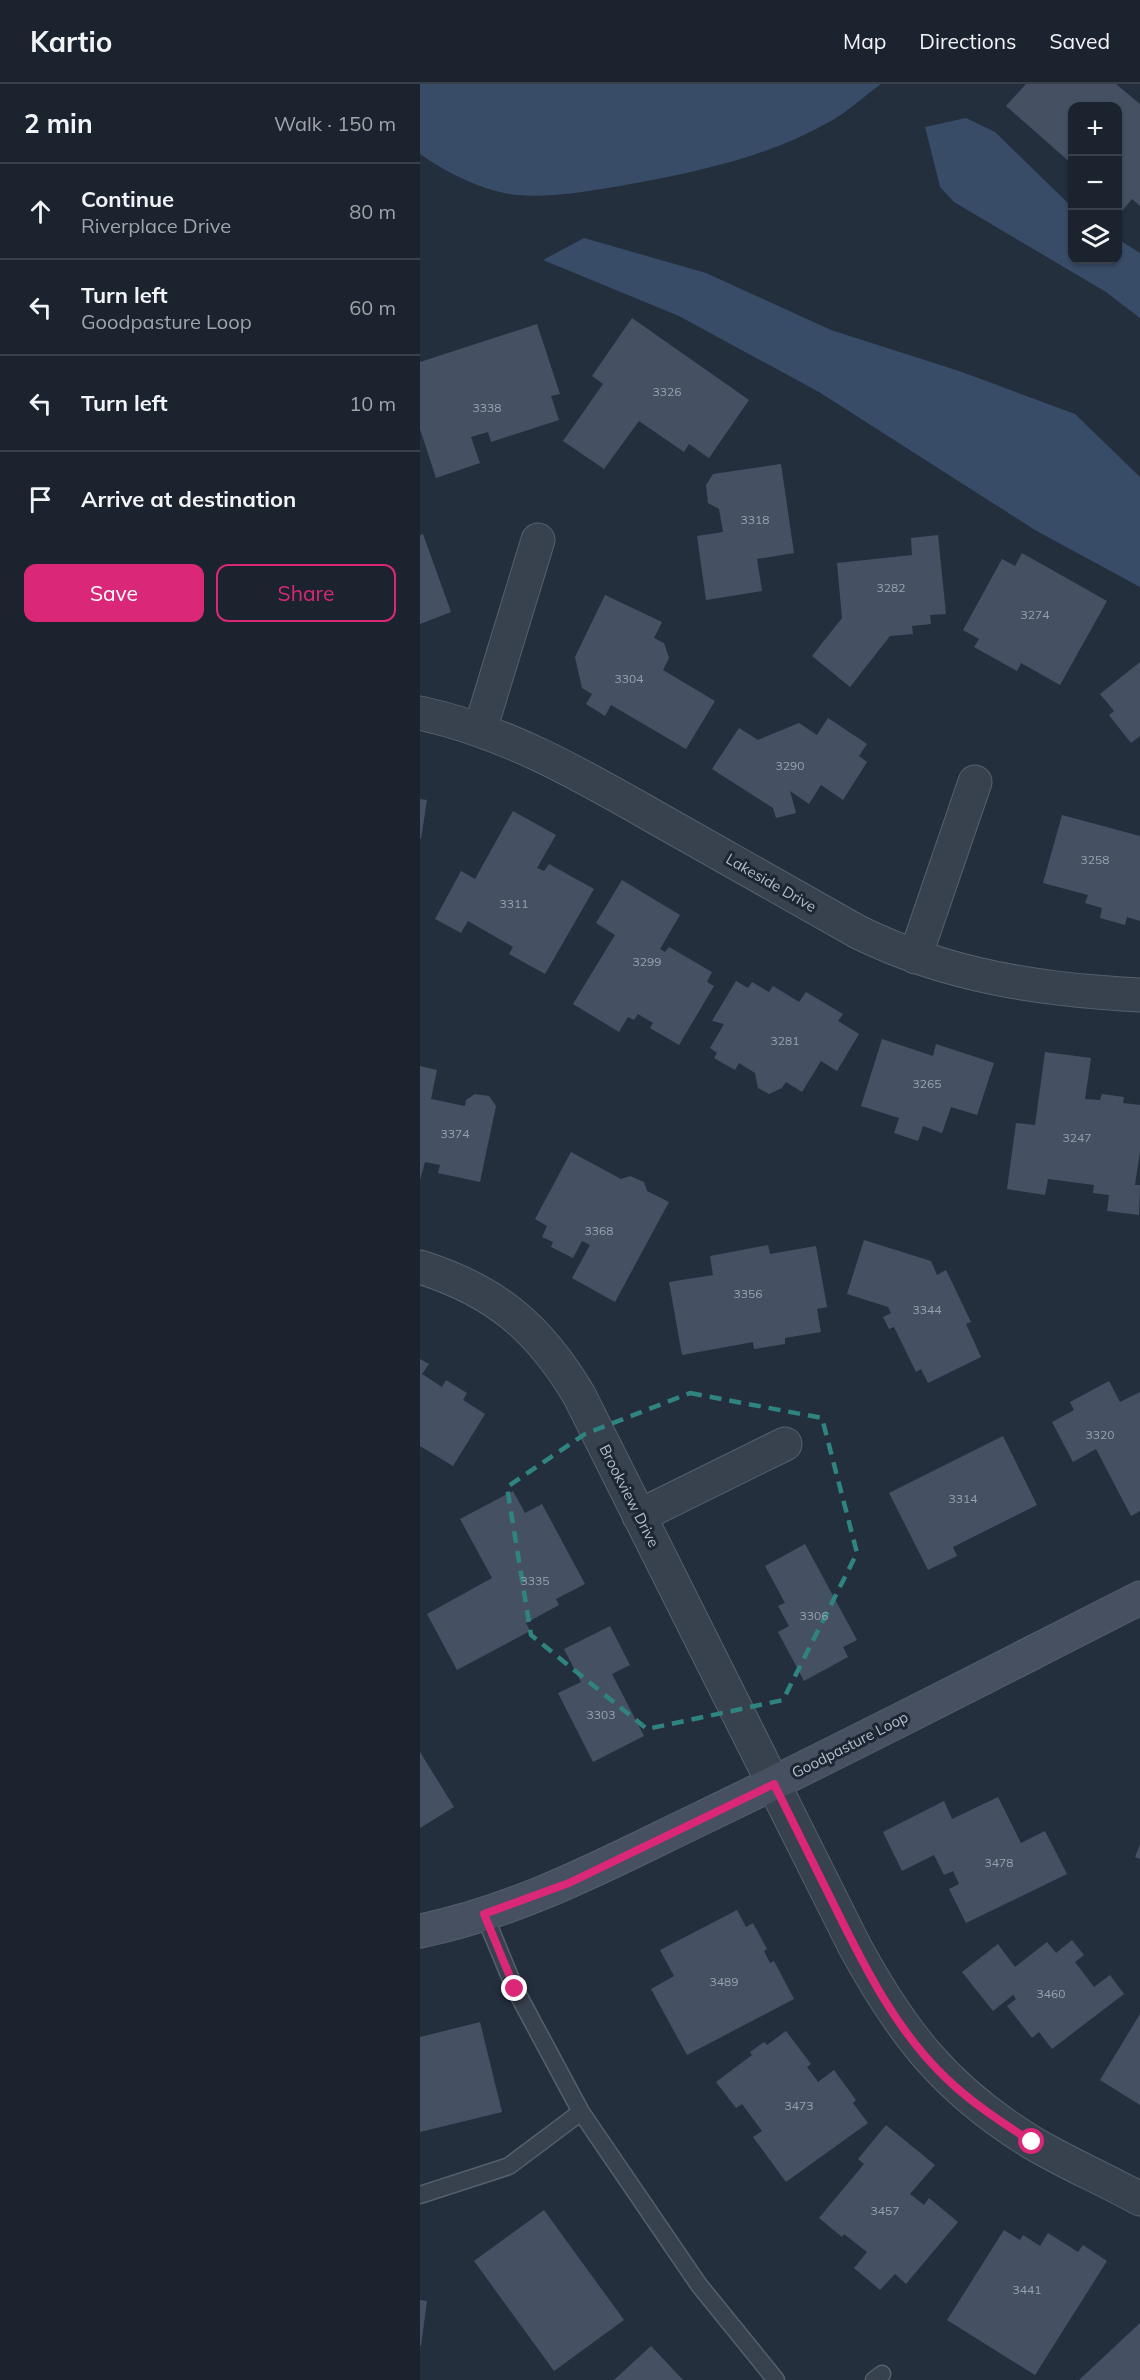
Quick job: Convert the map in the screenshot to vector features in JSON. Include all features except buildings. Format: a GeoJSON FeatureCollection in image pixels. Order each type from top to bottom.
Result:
{"type":"FeatureCollection","features":[{"type":"Feature","properties":{"kind":"street"},"geometry":{"type":"LineString","coordinates":[[480,730],[538,540]]}},
{"type":"Feature","properties":{"kind":"street","name":"Lakeside Drive"},"geometry":{"type":"LineString","coordinates":[[420,713],[480,730],[573,769],[858,932],[915,957],[1016,984],[1094,993],[1140,995]]}},
{"type":"Feature","properties":{"kind":"street"},"geometry":{"type":"LineString","coordinates":[[915,957],[975,782]]}},
{"type":"Feature","properties":{"kind":"street","name":"Brookview Drive"},"geometry":{"type":"LineString","coordinates":[[420,1267],[441,1274],[496,1302],[537,1335],[554,1356],[579,1395],[875,1984],[919,2047],[947,2079],[986,2111],[1032,2142],[1140,2199]]}},
{"type":"Feature","properties":{"kind":"street"},"geometry":{"type":"LineString","coordinates":[[639,1516],[786,1444]]}},
{"type":"Feature","properties":{"kind":"street","name":"Goodpasture Loop"},"geometry":{"type":"LineString","coordinates":[[420,1931],[484,1914],[569,1883],[774,1784],[1140,1598]]}},
{"type":"Feature","properties":{"kind":"lane"},"geometry":{"type":"LineString","coordinates":[[484,1914],[515,1989],[581,2112],[699,2284],[776,2380]]}},
{"type":"Feature","properties":{"kind":"lane"},"geometry":{"type":"LineString","coordinates":[[420,2195],[509,2166],[581,2112]]}},
{"type":"Feature","properties":{"kind":"highlighted area"},"geometry":{"type":"Polygon","coordinates":[[[690,1393],[822,1418],[857,1553],[783,1700],[647,1729],[531,1635],[507,1487],[585,1434],[690,1393]]]}},
{"type":"Feature","properties":{"kind":"water"},"geometry":{"type":"Polygon","coordinates":[[[420,84],[881,84],[836,118],[805,135],[730,162],[625,185],[530,196],[491,190],[442,168],[420,154],[420,84]]]}},
{"type":"Feature","properties":{"kind":"water"},"geometry":{"type":"Polygon","coordinates":[[[966,118],[995,132],[1068,203],[1068,264],[1122,264],[1122,242],[1140,253],[1140,318],[1106,292],[954,202],[940,187],[925,127],[966,118]]]}},
{"type":"Feature","properties":{"kind":"water"},"geometry":{"type":"Polygon","coordinates":[[[584,238],[706,273],[831,330],[959,371],[1075,414],[1140,477],[1140,587],[1035,530],[819,392],[679,316],[543,260],[584,238]]]}},
{"type":"Feature","properties":{"kind":"route"},"geometry":{"type":"LineString","coordinates":[[515,1989],[484,1914],[569,1883],[774,1784],[854,1945],[890,2008],[919,2047],[947,2079],[986,2111],[1032,2142]]}}]}
